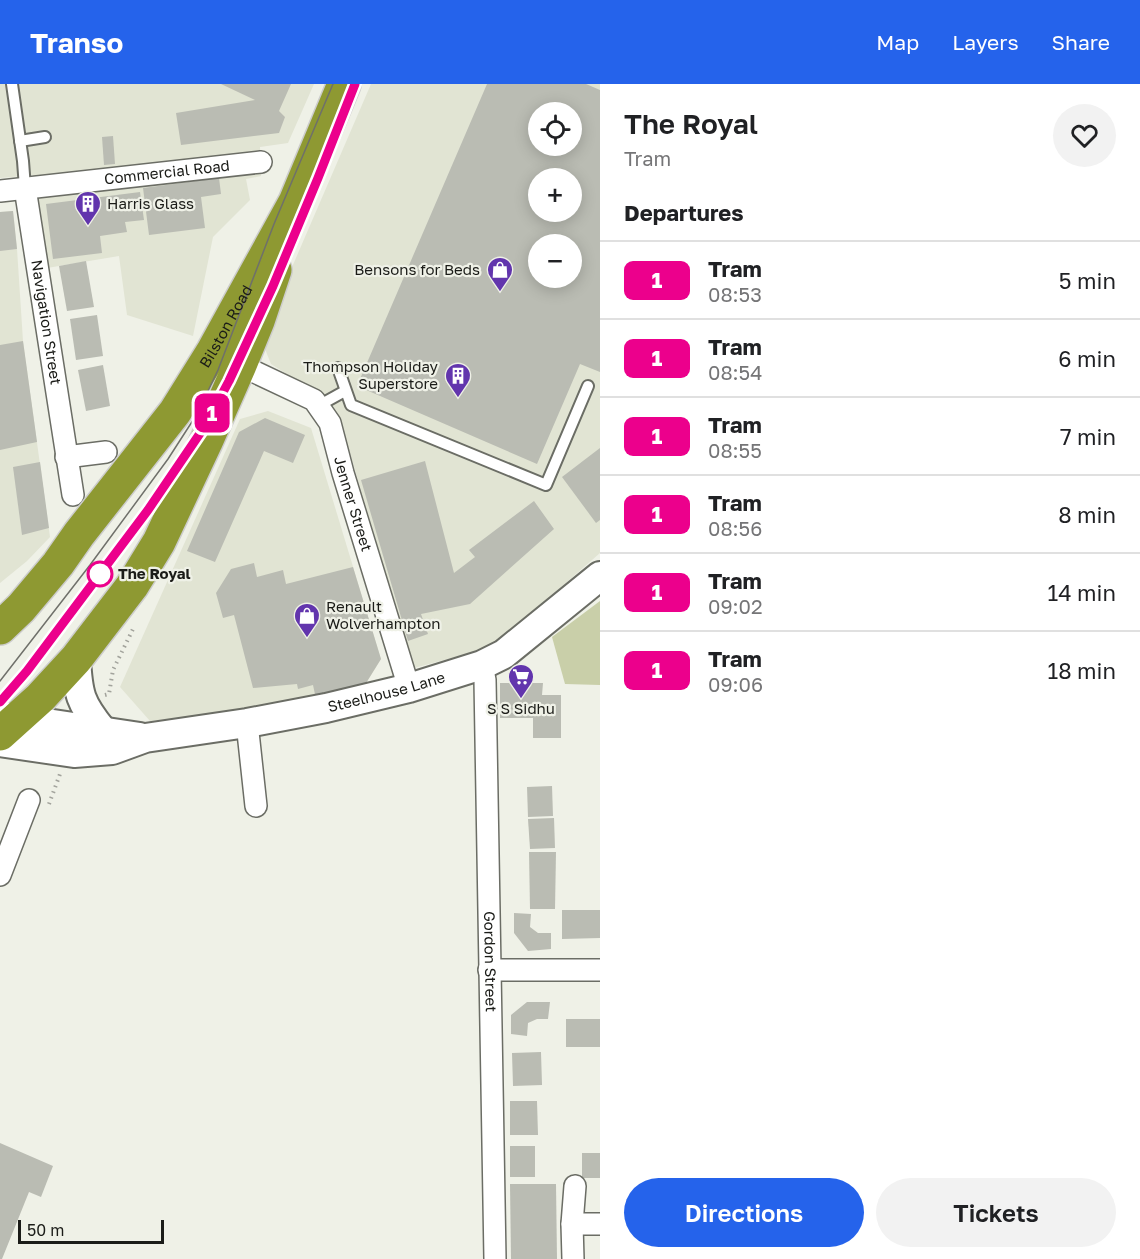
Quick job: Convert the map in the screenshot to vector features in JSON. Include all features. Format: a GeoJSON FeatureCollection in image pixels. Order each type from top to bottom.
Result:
{"type":"FeatureCollection","features":[{"type":"Feature","properties":{"kind":"highway","name":"Bilston Road"},"geometry":{"type":"LineString","coordinates":[[4,728],[48,689],[76,659],[132,586],[159,542],[258,321],[295,202],[344,84]]}},
{"type":"Feature","properties":{"kind":"highway","name":"Bilston Road"},"geometry":{"type":"LineString","coordinates":[[7,618],[58,564],[175,412],[213,351],[295,202]]}},
{"type":"Feature","properties":{"kind":"street","name":"Commercial Road"},"geometry":{"type":"LineString","coordinates":[[0,191],[261,162]]}},
{"type":"Feature","properties":{"kind":"street","name":"Navigation Street"},"geometry":{"type":"LineString","coordinates":[[25,188],[73,495]]}},
{"type":"Feature","properties":{"kind":"street","name":"Jenner Street"},"geometry":{"type":"LineString","coordinates":[[240,365],[314,400],[330,423],[343,473],[409,688]]}},
{"type":"Feature","properties":{"kind":"street"},"geometry":{"type":"LineString","coordinates":[[66,457],[106,452]]}},
{"type":"Feature","properties":{"kind":"street","name":"Steelhouse Lane"},"geometry":{"type":"LineString","coordinates":[[4,728],[74,753],[112,750],[146,738],[247,723],[326,708],[409,688],[482,665],[504,654],[600,576]]}},
{"type":"Feature","properties":{"kind":"street"},"geometry":{"type":"LineString","coordinates":[[76,659],[77,683],[82,701],[102,730]]}},
{"type":"Feature","properties":{"kind":"street","name":"Gordon Street"},"geometry":{"type":"LineString","coordinates":[[482,665],[485,680],[495,1259]]}},
{"type":"Feature","properties":{"kind":"street"},"geometry":{"type":"LineString","coordinates":[[247,723],[256,806]]}},
{"type":"Feature","properties":{"kind":"street","name":"Steelhouse Lane"},"geometry":{"type":"LineString","coordinates":[[4,728],[102,730],[146,738]]}},
{"type":"Feature","properties":{"kind":"street"},"geometry":{"type":"LineString","coordinates":[[0,875],[29,800]]}},
{"type":"Feature","properties":{"kind":"street"},"geometry":{"type":"LineString","coordinates":[[489,970],[600,970]]}},
{"type":"Feature","properties":{"kind":"street"},"geometry":{"type":"LineString","coordinates":[[573,1259],[574,1186]]}},
{"type":"Feature","properties":{"kind":"street"},"geometry":{"type":"LineString","coordinates":[[572,1224],[600,1224]]}},
{"type":"Feature","properties":{"kind":"lane"},"geometry":{"type":"LineString","coordinates":[[12,84],[25,188]]}},
{"type":"Feature","properties":{"kind":"lane"},"geometry":{"type":"LineString","coordinates":[[20,141],[45,137]]}},
{"type":"Feature","properties":{"kind":"lane"},"geometry":{"type":"LineString","coordinates":[[338,368],[351,405],[546,485],[588,386]]}},
{"type":"Feature","properties":{"kind":"lane"},"geometry":{"type":"LineString","coordinates":[[318,406],[345,391]]}},
{"type":"Feature","properties":{"kind":"shaded area"},"geometry":{"type":"Polygon","coordinates":[[[0,84],[314,84],[288,143],[260,147],[261,176],[246,179],[250,200],[213,237],[193,336],[127,315],[119,256],[41,269],[33,175],[0,178],[0,84]]]}},
{"type":"Feature","properties":{"kind":"shaded area"},"geometry":{"type":"Polygon","coordinates":[[[371,84],[600,84],[600,553],[493,647],[414,668],[343,430],[331,402],[271,364],[261,339],[371,84]]]}},
{"type":"Feature","properties":{"kind":"shaded area"},"geometry":{"type":"Polygon","coordinates":[[[13,211],[23,341],[50,537],[27,561],[0,583],[0,212],[13,211]]]}},
{"type":"Feature","properties":{"kind":"shaded area"},"geometry":{"type":"Polygon","coordinates":[[[268,411],[311,428],[381,659],[363,688],[236,712],[150,721],[120,687],[240,419],[268,411]]]}},
{"type":"Feature","properties":{"kind":"green space"},"geometry":{"type":"Polygon","coordinates":[[[600,601],[600,685],[565,684],[552,637],[600,601]]]}},
{"type":"Feature","properties":{"kind":"building"},"geometry":{"type":"Polygon","coordinates":[[[221,84],[291,84],[279,111],[285,117],[279,133],[181,145],[176,113],[255,100],[221,84]]]}},
{"type":"Feature","properties":{"kind":"building"},"geometry":{"type":"Polygon","coordinates":[[[487,84],[586,84],[600,90],[600,372],[580,364],[537,464],[357,386],[487,84]]]}},
{"type":"Feature","properties":{"kind":"building"},"geometry":{"type":"Polygon","coordinates":[[[113,136],[115,164],[104,165],[102,137],[113,136]]]}},
{"type":"Feature","properties":{"kind":"building"},"geometry":{"type":"Polygon","coordinates":[[[219,178],[221,194],[201,197],[205,228],[149,235],[143,188],[219,178]]]}},
{"type":"Feature","properties":{"kind":"building","name":"Harris Glass"},"geometry":{"type":"Polygon","coordinates":[[[140,192],[144,220],[125,222],[127,232],[100,236],[102,253],[53,259],[46,204],[140,192]]]}},
{"type":"Feature","properties":{"kind":"building"},"geometry":{"type":"Polygon","coordinates":[[[13,211],[17,249],[0,251],[0,212],[13,211]]]}},
{"type":"Feature","properties":{"kind":"building"},"geometry":{"type":"Polygon","coordinates":[[[86,261],[94,307],[67,311],[59,266],[86,261]]]}},
{"type":"Feature","properties":{"kind":"building"},"geometry":{"type":"Polygon","coordinates":[[[97,315],[103,356],[76,360],[70,319],[97,315]]]}},
{"type":"Feature","properties":{"kind":"building"},"geometry":{"type":"Polygon","coordinates":[[[23,341],[37,442],[0,450],[0,345],[23,341]]]}},
{"type":"Feature","properties":{"kind":"building"},"geometry":{"type":"Polygon","coordinates":[[[103,365],[110,406],[86,411],[78,370],[103,365]]]}},
{"type":"Feature","properties":{"kind":"building"},"geometry":{"type":"Polygon","coordinates":[[[265,418],[305,435],[293,463],[264,451],[215,562],[187,551],[239,432],[265,418]]]}},
{"type":"Feature","properties":{"kind":"building"},"geometry":{"type":"Polygon","coordinates":[[[600,448],[600,520],[596,523],[562,477],[600,448]]]}},
{"type":"Feature","properties":{"kind":"building"},"geometry":{"type":"Polygon","coordinates":[[[425,461],[454,573],[475,557],[469,550],[534,501],[554,529],[470,604],[421,614],[428,634],[408,641],[361,480],[425,461]]]}},
{"type":"Feature","properties":{"kind":"building"},"geometry":{"type":"Polygon","coordinates":[[[40,462],[49,528],[22,535],[13,467],[40,462]]]}},
{"type":"Feature","properties":{"kind":"building","name":"Renault Wolverhampton"},"geometry":{"type":"Polygon","coordinates":[[[254,563],[257,577],[283,570],[286,584],[353,567],[381,659],[363,688],[316,699],[313,685],[298,689],[297,684],[253,688],[234,615],[223,618],[216,593],[231,569],[254,563]]]}},
{"type":"Feature","properties":{"kind":"building"},"geometry":{"type":"Polygon","coordinates":[[[500,683],[543,683],[542,695],[561,695],[561,738],[533,738],[533,718],[500,718],[500,683]]]}},
{"type":"Feature","properties":{"kind":"building"},"geometry":{"type":"Polygon","coordinates":[[[552,786],[553,816],[528,817],[527,787],[552,786]]]}},
{"type":"Feature","properties":{"kind":"building"},"geometry":{"type":"Polygon","coordinates":[[[554,818],[555,848],[530,849],[528,819],[554,818]]]}},
{"type":"Feature","properties":{"kind":"building"},"geometry":{"type":"Polygon","coordinates":[[[529,852],[556,852],[555,909],[530,909],[529,852]]]}},
{"type":"Feature","properties":{"kind":"building"},"geometry":{"type":"Polygon","coordinates":[[[562,910],[600,910],[600,938],[562,939],[562,910]]]}},
{"type":"Feature","properties":{"kind":"building"},"geometry":{"type":"Polygon","coordinates":[[[514,913],[531,914],[530,927],[538,933],[551,933],[551,949],[528,951],[514,933],[514,913]]]}},
{"type":"Feature","properties":{"kind":"building"},"geometry":{"type":"Polygon","coordinates":[[[527,1002],[550,1002],[548,1019],[537,1019],[528,1023],[527,1036],[511,1034],[511,1015],[527,1002]]]}},
{"type":"Feature","properties":{"kind":"building"},"geometry":{"type":"Polygon","coordinates":[[[566,1019],[600,1019],[600,1047],[566,1047],[566,1019]]]}},
{"type":"Feature","properties":{"kind":"building"},"geometry":{"type":"Polygon","coordinates":[[[541,1052],[542,1085],[513,1086],[512,1053],[541,1052]]]}},
{"type":"Feature","properties":{"kind":"building"},"geometry":{"type":"Polygon","coordinates":[[[510,1101],[537,1101],[538,1135],[510,1135],[510,1101]]]}},
{"type":"Feature","properties":{"kind":"building"},"geometry":{"type":"Polygon","coordinates":[[[0,1143],[53,1166],[41,1197],[29,1192],[2,1259],[0,1259],[0,1143]]]}},
{"type":"Feature","properties":{"kind":"building"},"geometry":{"type":"Polygon","coordinates":[[[510,1146],[535,1146],[535,1177],[510,1177],[510,1146]]]}},
{"type":"Feature","properties":{"kind":"building"},"geometry":{"type":"Polygon","coordinates":[[[582,1153],[600,1153],[600,1178],[582,1178],[582,1153]]]}},
{"type":"Feature","properties":{"kind":"building"},"geometry":{"type":"Polygon","coordinates":[[[510,1184],[556,1184],[557,1259],[511,1259],[510,1184]]]}},
{"type":"Feature","properties":{"kind":"tram line"},"geometry":{"type":"LineString","coordinates":[[0,681],[90,565],[168,459],[197,414],[218,370],[274,224],[333,84]]}},
{"type":"Feature","properties":{"kind":"tram line"},"geometry":{"type":"LineString","coordinates":[[0,702],[27,671],[148,510],[205,426],[229,381],[273,286],[355,84]]}},
{"type":"Feature","properties":{"kind":"tram line","name":"1"},"geometry":{"type":"LineString","coordinates":[[0,702],[27,671],[106,567],[205,426],[229,381],[273,286],[355,84]]}},
{"type":"Feature","properties":{"kind":"place","name":"Harris Glass"},"geometry":{"type":"Point","coordinates":[88,227]}},
{"type":"Feature","properties":{"kind":"place","name":"Bensons for Beds"},"geometry":{"type":"Point","coordinates":[500,293]}},
{"type":"Feature","properties":{"kind":"place","name":"Thompson Holiday Superstore"},"geometry":{"type":"Point","coordinates":[458,399]}},
{"type":"Feature","properties":{"kind":"place","name":"The Royal"},"geometry":{"type":"Point","coordinates":[100,574]}},
{"type":"Feature","properties":{"kind":"place","name":"Renault Wolverhampton"},"geometry":{"type":"Point","coordinates":[307,639]}},
{"type":"Feature","properties":{"kind":"place","name":"S S Sidhu"},"geometry":{"type":"Point","coordinates":[521,700]}}]}
